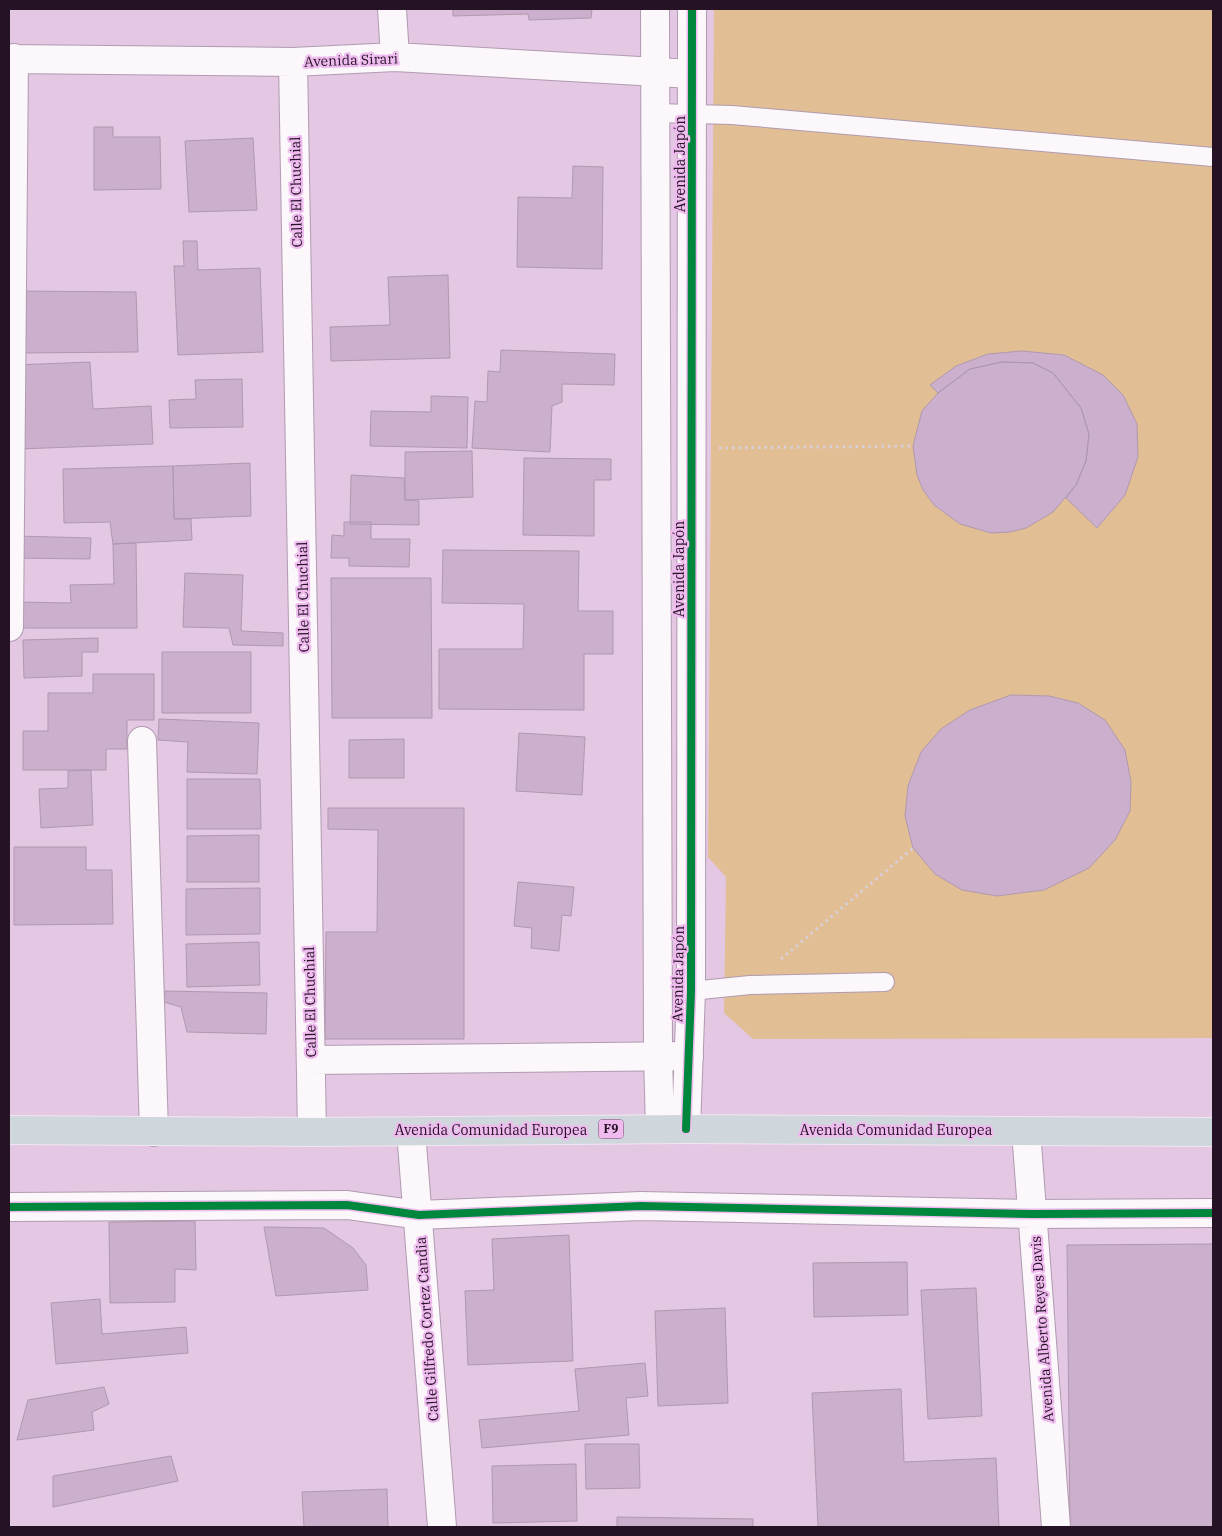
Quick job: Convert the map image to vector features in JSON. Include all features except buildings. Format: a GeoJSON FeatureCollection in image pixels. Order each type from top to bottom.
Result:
{"type":"FeatureCollection","features":[{"type":"Feature","properties":{"kind":"highway","name":"Avenida Comunidad Europea"},"geometry":{"type":"LineString","coordinates":[[9,1130],[312,1132],[673,1129],[1213,1132]]}},
{"type":"Feature","properties":{"kind":"street"},"geometry":{"type":"LineString","coordinates":[[392,9],[395,57]]}},
{"type":"Feature","properties":{"kind":"street","name":"Avenida Japón"},"geometry":{"type":"LineString","coordinates":[[655,9],[658,1055],[673,1129]]}},
{"type":"Feature","properties":{"kind":"street","name":"Avenida Japón"},"geometry":{"type":"LineString","coordinates":[[673,1129],[688,1056],[691,991],[692,9]]}},
{"type":"Feature","properties":{"kind":"street","name":"Avenida Sirari"},"geometry":{"type":"LineString","coordinates":[[11,59],[293,62],[395,57],[654,70],[692,74]]}},
{"type":"Feature","properties":{"kind":"street"},"geometry":{"type":"LineString","coordinates":[[9,628],[11,59]]}},
{"type":"Feature","properties":{"kind":"street","name":"Calle El Chuchial"},"geometry":{"type":"LineString","coordinates":[[293,62],[312,1132]]}},
{"type":"Feature","properties":{"kind":"street"},"geometry":{"type":"LineString","coordinates":[[142,741],[154,1132]]}},
{"type":"Feature","properties":{"kind":"street"},"geometry":{"type":"LineString","coordinates":[[311,1060],[688,1056]]}},
{"type":"Feature","properties":{"kind":"street","name":"Calle Gilfredo Cortez Candia"},"geometry":{"type":"LineString","coordinates":[[411,1131],[442,1527]]}},
{"type":"Feature","properties":{"kind":"street","name":"Avenida Alberto Reyes Davis"},"geometry":{"type":"LineString","coordinates":[[1026,1131],[1056,1527]]}},
{"type":"Feature","properties":{"kind":"street"},"geometry":{"type":"LineString","coordinates":[[9,1207],[347,1205],[419,1215],[641,1206],[1033,1214],[1213,1213]]}},
{"type":"Feature","properties":{"kind":"lane"},"geometry":{"type":"LineString","coordinates":[[655,112],[741,116],[1213,157]]}},
{"type":"Feature","properties":{"kind":"lane"},"geometry":{"type":"LineString","coordinates":[[691,991],[750,986],[885,982]]}},
{"type":"Feature","properties":{"kind":"path"},"geometry":{"type":"LineString","coordinates":[[691,448],[913,446]]}},
{"type":"Feature","properties":{"kind":"path"},"geometry":{"type":"LineString","coordinates":[[750,986],[913,848]]}},
{"type":"Feature","properties":{"kind":"shaded area"},"geometry":{"type":"Polygon","coordinates":[[[714,9],[1213,9],[1213,1038],[753,1039],[724,1013],[726,877],[708,857],[714,9]]]}},
{"type":"Feature","properties":{"kind":"cycle path"},"geometry":{"type":"LineString","coordinates":[[686,1129],[691,991],[692,9]]}},
{"type":"Feature","properties":{"kind":"cycle path"},"geometry":{"type":"LineString","coordinates":[[9,1207],[347,1205],[419,1215],[641,1206],[1033,1214],[1213,1213]]}}]}
